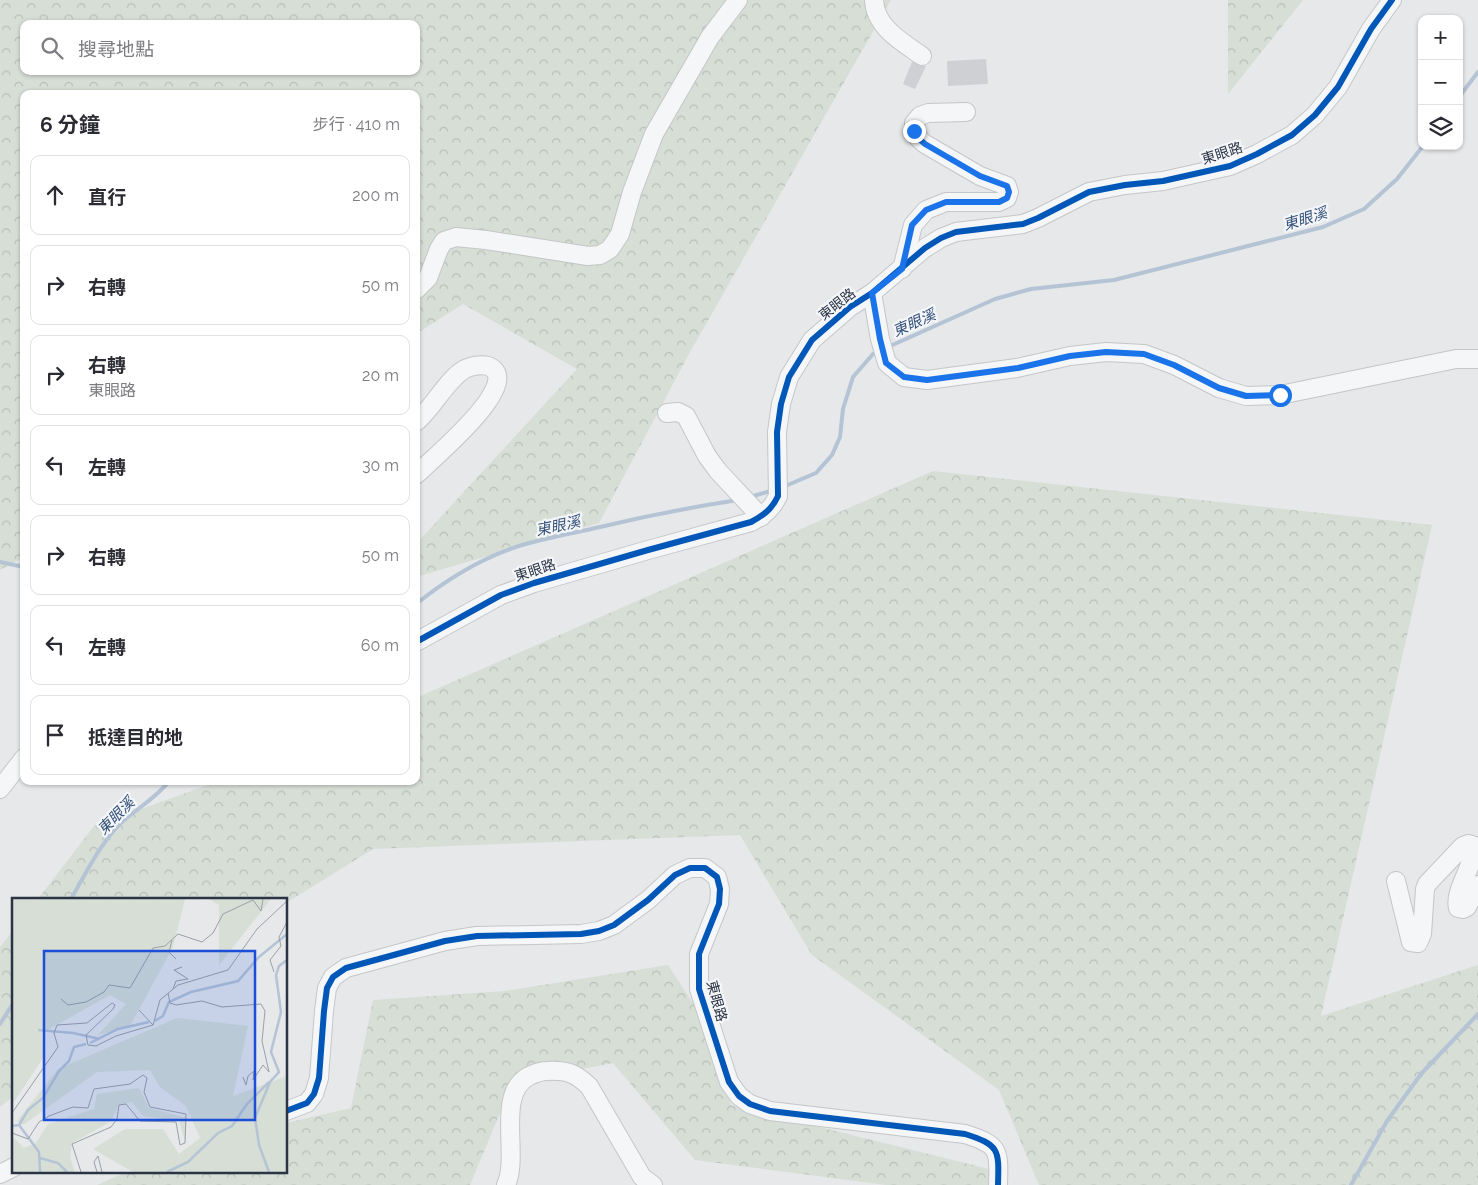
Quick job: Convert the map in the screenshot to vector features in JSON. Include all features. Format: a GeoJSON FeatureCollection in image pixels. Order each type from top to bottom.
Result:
{"type":"FeatureCollection","features":[{"type":"Feature","properties":{"kind":"street"},"geometry":{"type":"LineString","coordinates":[[420,286],[428,278],[438,249],[444,242],[456,237],[588,256],[600,255],[610,249],[620,234],[632,192],[654,134],[710,37],[738,0]]}},
{"type":"Feature","properties":{"kind":"street"},"geometry":{"type":"LineString","coordinates":[[874,0],[882,24],[922,56]]}},
{"type":"Feature","properties":{"kind":"street","name":"東眼路"},"geometry":{"type":"LineString","coordinates":[[420,640],[502,595],[534,583],[751,522],[761,517],[774,505],[778,496],[777,432],[781,404],[789,377],[812,340],[850,307],[872,293],[925,248],[941,238],[956,232],[1023,224],[1089,192],[1124,185],[1163,181],[1230,166],[1292,135],[1315,115],[1338,87],[1371,29],[1392,0]]}},
{"type":"Feature","properties":{"kind":"street"},"geometry":{"type":"LineString","coordinates":[[902,269],[912,225],[926,210],[946,202],[999,202],[1007,198],[1009,192],[1007,186],[980,176],[925,144],[914,131],[914,123],[920,116],[928,113],[966,112]]}},
{"type":"Feature","properties":{"kind":"street"},"geometry":{"type":"LineString","coordinates":[[872,293],[886,363],[904,377],[927,380],[1018,368],[1079,355],[1106,352],[1144,354],[1174,365],[1219,388],[1246,396],[1280,395],[1456,359],[1478,359]]}},
{"type":"Feature","properties":{"kind":"street"},"geometry":{"type":"LineString","coordinates":[[420,417],[464,369],[488,366],[495,372],[498,380],[496,388],[483,409],[450,444],[420,471]]}},
{"type":"Feature","properties":{"kind":"street"},"geometry":{"type":"LineString","coordinates":[[667,413],[678,412],[686,416],[707,456],[718,471],[761,517]]}},
{"type":"Feature","properties":{"kind":"street"},"geometry":{"type":"LineString","coordinates":[[0,789],[20,763]]}},
{"type":"Feature","properties":{"kind":"street"},"geometry":{"type":"LineString","coordinates":[[1396,881],[1410,942],[1414,943],[1418,943],[1422,934],[1427,884],[1468,844],[1472,845],[1474,853],[1461,890],[1457,904],[1458,908],[1467,907],[1478,885]]}},
{"type":"Feature","properties":{"kind":"street","name":"東眼路"},"geometry":{"type":"LineString","coordinates":[[288,1110],[307,1103],[314,1094],[319,1078],[327,988],[333,977],[346,968],[445,941],[469,937],[581,934],[599,931],[614,924],[648,900],[675,875],[690,868],[705,868],[717,877],[720,889],[719,904],[699,954],[699,989],[729,1082],[739,1096],[750,1104],[770,1111],[965,1134],[984,1140],[993,1148],[998,1159],[998,1185]]}},
{"type":"Feature","properties":{"kind":"street"},"geometry":{"type":"LineString","coordinates":[[506,1185],[511,1161],[510,1118],[512,1096],[522,1080],[540,1071],[558,1071],[577,1075],[589,1086],[642,1177],[653,1185]]}},
{"type":"Feature","properties":{"kind":"street"},"geometry":{"type":"LineString","coordinates":[[0,1174],[12,1168]]}},
{"type":"Feature","properties":{"kind":"green space"},"geometry":{"type":"Polygon","coordinates":[[[0,0],[891,0],[690,352],[599,523],[420,576],[420,540],[577,369],[463,304],[420,331],[420,90],[20,90],[20,559],[0,570],[0,0]]]}},
{"type":"Feature","properties":{"kind":"green space"},"geometry":{"type":"Polygon","coordinates":[[[1228,0],[1303,0],[1228,94],[1228,0]]]}},
{"type":"Feature","properties":{"kind":"green space"},"geometry":{"type":"Polygon","coordinates":[[[933,471],[1432,525],[1321,1016],[1478,965],[1478,1185],[1039,1185],[999,1090],[812,955],[740,835],[373,849],[288,902],[288,898],[39,898],[94,826],[208,785],[420,785],[420,696],[933,471]]]}},
{"type":"Feature","properties":{"kind":"green space"},"geometry":{"type":"Polygon","coordinates":[[[12,932],[12,1098],[0,1107],[0,947],[12,932]]]}},
{"type":"Feature","properties":{"kind":"green space"},"geometry":{"type":"Polygon","coordinates":[[[668,965],[709,1028],[731,1105],[1001,1172],[999,1185],[886,1185],[695,1160],[613,1063],[527,1080],[505,1101],[470,1185],[97,1185],[127,1172],[288,1172],[288,1123],[351,1108],[373,1000],[505,991],[668,965]]]}},
{"type":"Feature","properties":{"kind":"building"},"geometry":{"type":"Polygon","coordinates":[[[986,59],[988,84],[948,86],[947,61],[986,59]]]}},
{"type":"Feature","properties":{"kind":"building"},"geometry":{"type":"Polygon","coordinates":[[[912,62],[926,66],[915,89],[903,84],[912,62]]]}},
{"type":"Feature","properties":{"kind":"waterway","name":"東眼溪"},"geometry":{"type":"LineString","coordinates":[[1463,92],[1478,72]]}},
{"type":"Feature","properties":{"kind":"waterway","name":"東眼溪"},"geometry":{"type":"LineString","coordinates":[[888,347],[995,299],[1031,289],[1114,280],[1323,227],[1364,209],[1397,179],[1420,150]]}},
{"type":"Feature","properties":{"kind":"waterway","name":"東眼溪"},"geometry":{"type":"LineString","coordinates":[[783,487],[816,473],[832,455],[840,437],[843,409],[853,377],[873,354],[879,351]]}},
{"type":"Feature","properties":{"kind":"waterway","name":"東眼溪"},"geometry":{"type":"LineString","coordinates":[[750,497],[774,490]]}},
{"type":"Feature","properties":{"kind":"waterway","name":"東眼溪"},"geometry":{"type":"LineString","coordinates":[[420,601],[479,562],[522,545],[652,515],[738,500]]}},
{"type":"Feature","properties":{"kind":"waterway"},"geometry":{"type":"LineString","coordinates":[[0,562],[20,566]]}},
{"type":"Feature","properties":{"kind":"waterway","name":"東眼溪"},"geometry":{"type":"LineString","coordinates":[[72,898],[110,835],[123,821],[166,785]]}},
{"type":"Feature","properties":{"kind":"waterway","name":"東眼溪"},"geometry":{"type":"LineString","coordinates":[[0,1024],[12,1005]]}},
{"type":"Feature","properties":{"kind":"waterway"},"geometry":{"type":"LineString","coordinates":[[1351,1185],[1387,1121],[1421,1074],[1478,1014]]}},
{"type":"Feature","properties":{"kind":"cycle path"},"geometry":{"type":"LineString","coordinates":[[420,640],[501,595],[534,583],[751,522],[760,517],[770,508],[778,496],[777,432],[781,404],[789,377],[812,340],[850,307],[872,293],[925,248],[941,238],[956,232],[1023,224],[1089,192],[1125,185],[1163,181],[1230,166],[1292,135],[1315,115],[1338,87],[1371,29],[1392,0]]}},
{"type":"Feature","properties":{"kind":"cycle path"},"geometry":{"type":"LineString","coordinates":[[288,1110],[307,1103],[314,1094],[319,1078],[327,988],[333,977],[346,968],[445,941],[477,936],[581,934],[599,931],[614,925],[648,900],[675,875],[690,868],[705,868],[717,877],[720,889],[719,904],[699,954],[699,989],[729,1082],[739,1096],[750,1104],[770,1111],[965,1134],[977,1138],[995,1150],[998,1164],[998,1185]]}},
{"type":"Feature","properties":{"kind":"route"},"geometry":{"type":"LineString","coordinates":[[914,131],[925,144],[980,176],[1007,186],[1009,192],[1007,198],[999,202],[946,202],[926,210],[912,225],[902,269],[872,293],[886,363],[904,377],[927,380],[1018,368],[1070,356],[1106,352],[1144,354],[1174,365],[1219,388],[1246,396],[1280,395]]}}]}
